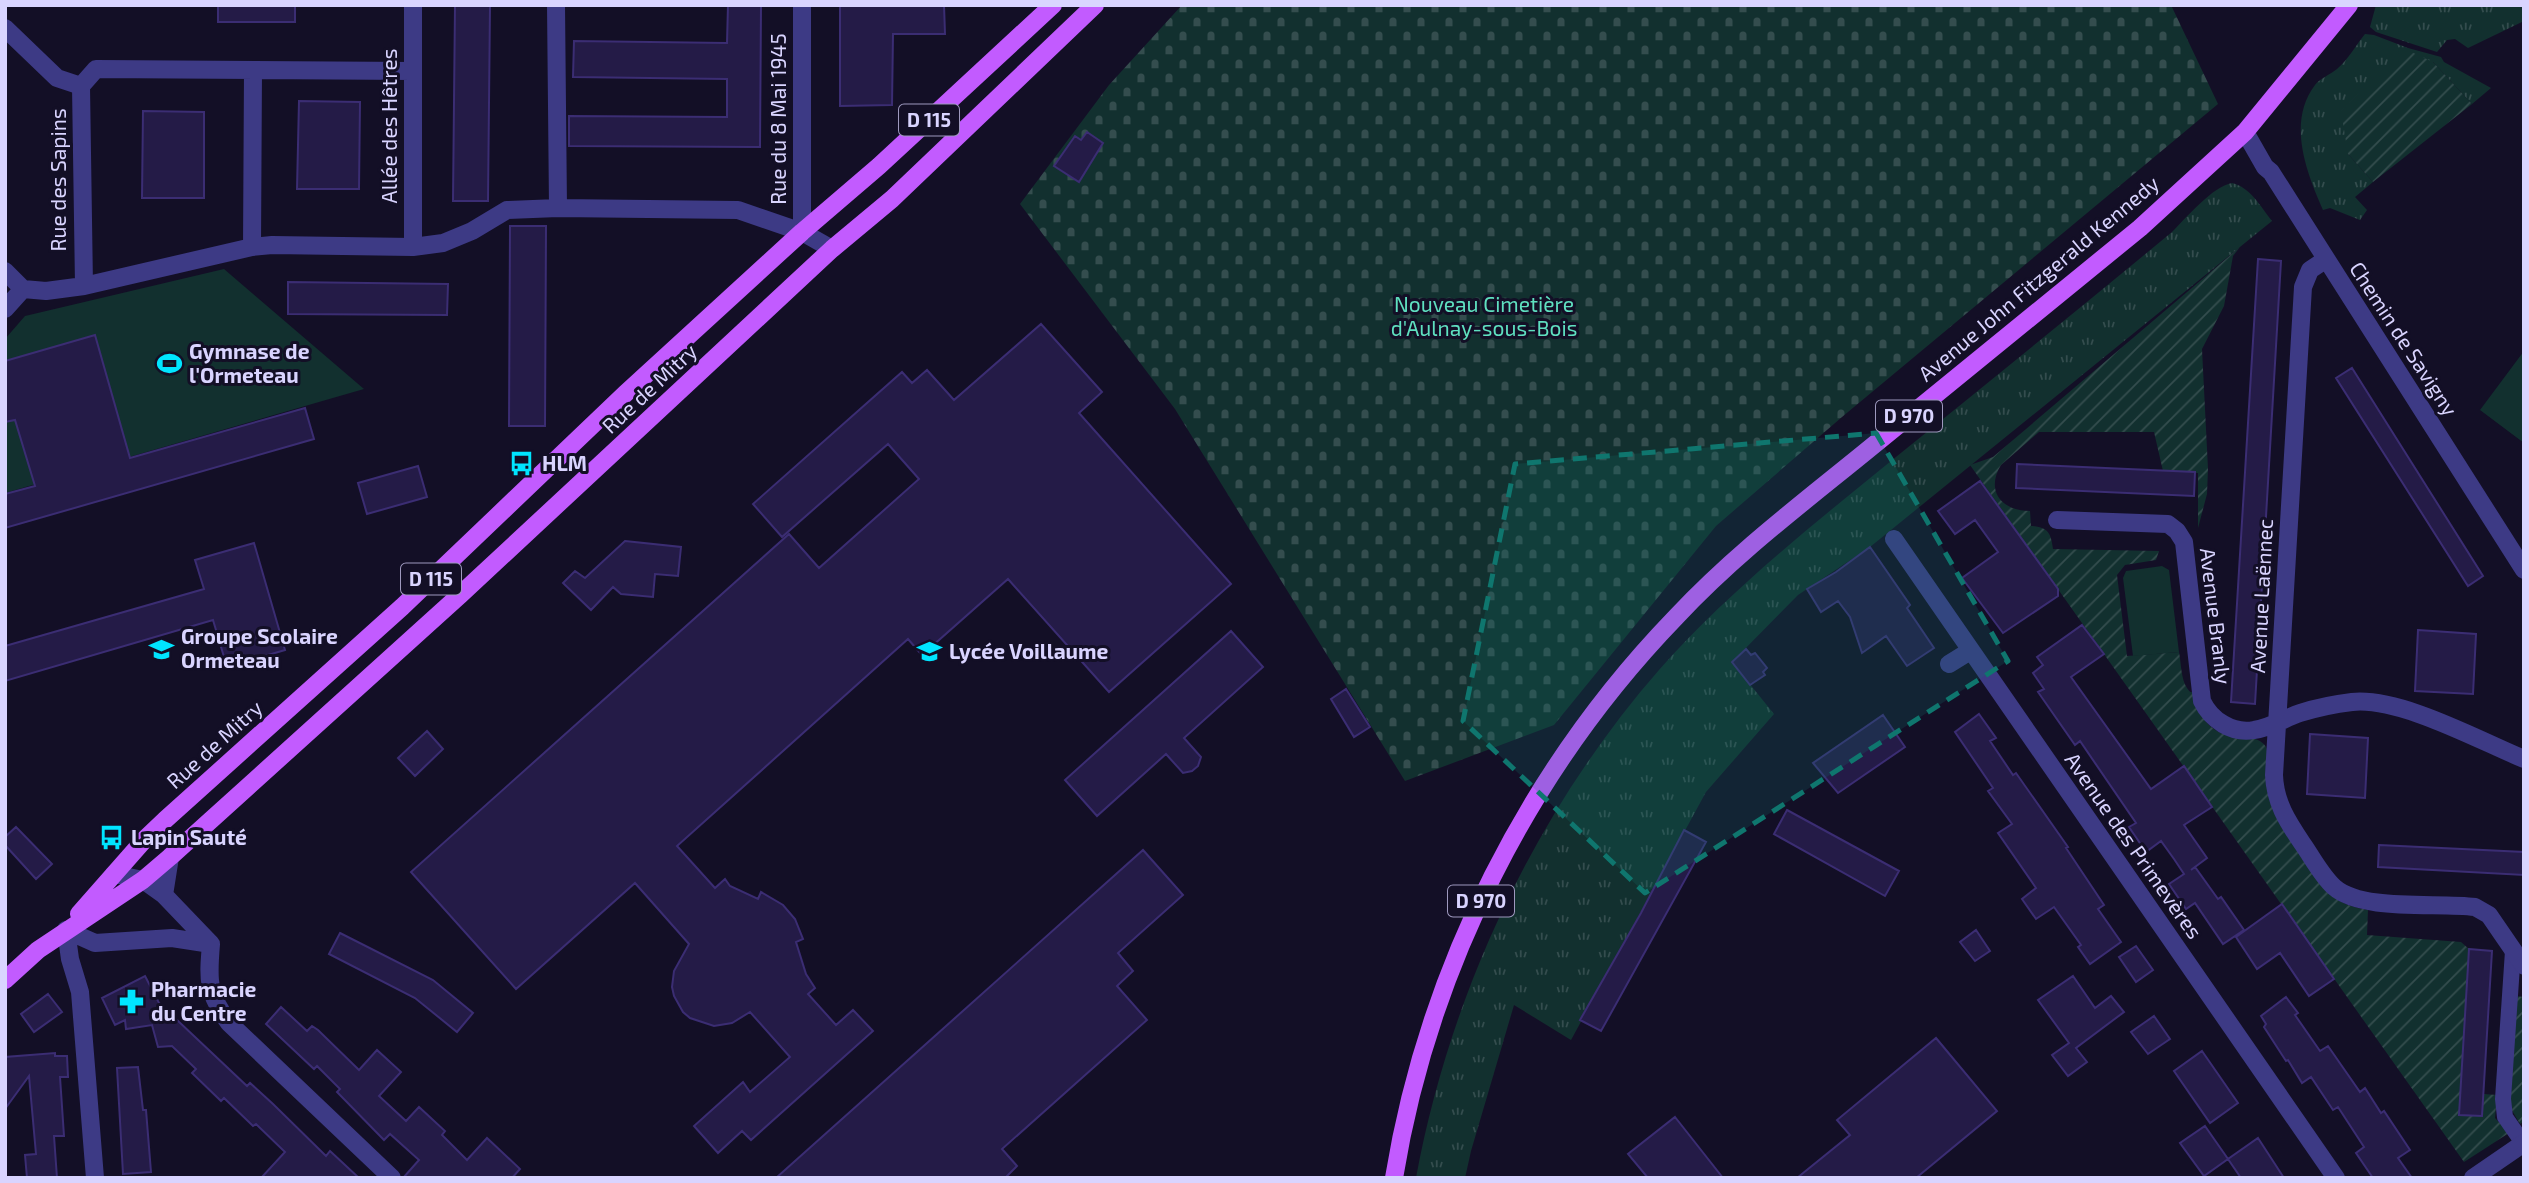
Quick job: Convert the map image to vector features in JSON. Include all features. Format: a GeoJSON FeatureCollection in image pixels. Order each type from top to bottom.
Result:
{"type":"FeatureCollection","features":[{"type":"Feature","properties":{"kind":"main road","name":"Rue de Mitry"},"geometry":{"type":"LineString","coordinates":[[66,930],[165,820],[402,607],[626,393],[802,232],[879,166],[1053,5]]}},
{"type":"Feature","properties":{"kind":"main road","name":"Rue de Mitry"},"geometry":{"type":"LineString","coordinates":[[5,980],[38,950],[143,880],[170,857],[460,595],[832,249],[892,199],[1095,5]]}},
{"type":"Feature","properties":{"kind":"main road","name":"Avenue John Fitzgerald Kennedy"},"geometry":{"type":"LineString","coordinates":[[2323,36],[2342,5]]}},
{"type":"Feature","properties":{"kind":"main road","name":"Avenue John Fitzgerald Kennedy"},"geometry":{"type":"LineString","coordinates":[[1394,1178],[1422,1051],[1478,906],[1513,839],[1572,743],[1639,658],[1675,617],[1749,547],[2140,228],[2245,132],[2349,5]]}},
{"type":"Feature","properties":{"kind":"street","name":"Allée des Hêtres"},"geometry":{"type":"LineString","coordinates":[[413,5],[413,247]]}},
{"type":"Feature","properties":{"kind":"street"},"geometry":{"type":"LineString","coordinates":[[555,5],[558,208]]}},
{"type":"Feature","properties":{"kind":"street","name":"Rue du 8 Mai 1945"},"geometry":{"type":"LineString","coordinates":[[802,5],[802,232]]}},
{"type":"Feature","properties":{"kind":"street","name":"Rue des Sapins"},"geometry":{"type":"LineString","coordinates":[[5,28],[57,78],[81,86],[83,286]]}},
{"type":"Feature","properties":{"kind":"street"},"geometry":{"type":"LineString","coordinates":[[81,86],[96,69],[413,71]]}},
{"type":"Feature","properties":{"kind":"street"},"geometry":{"type":"LineString","coordinates":[[252,247],[253,70]]}},
{"type":"Feature","properties":{"kind":"street","name":"Chemin de Savigny"},"geometry":{"type":"LineString","coordinates":[[2245,132],[2325,260],[2516,540],[2524,570]]}},
{"type":"Feature","properties":{"kind":"street"},"geometry":{"type":"LineString","coordinates":[[5,271],[23,289],[46,291],[83,286],[252,247],[413,247],[454,240],[507,210],[558,208],[738,210],[802,232],[832,249]]}},
{"type":"Feature","properties":{"kind":"street","name":"Avenue Laënnec"},"geometry":{"type":"LineString","coordinates":[[2325,260],[2310,270],[2303,287],[2274,786],[2286,818],[2332,886],[2355,899],[2370,902],[2475,907],[2489,915],[2524,966]]}},
{"type":"Feature","properties":{"kind":"street"},"geometry":{"type":"LineString","coordinates":[[5,309],[23,289]]}},
{"type":"Feature","properties":{"kind":"street","name":"Avenue Branly"},"geometry":{"type":"LineString","coordinates":[[2057,520],[2168,524],[2177,531],[2184,542],[2202,701],[2218,722],[2252,731],[2299,713],[2329,706],[2355,702],[2380,703],[2402,708],[2524,759]]}},
{"type":"Feature","properties":{"kind":"street","name":"Avenue des Primevères"},"geometry":{"type":"LineString","coordinates":[[1894,539],[2336,1178]]}},
{"type":"Feature","properties":{"kind":"street"},"geometry":{"type":"LineString","coordinates":[[1949,664],[1970,651]]}},
{"type":"Feature","properties":{"kind":"street"},"geometry":{"type":"LineString","coordinates":[[152,939],[167,931],[175,921],[169,901],[170,857]]}},
{"type":"Feature","properties":{"kind":"street"},"geometry":{"type":"LineString","coordinates":[[114,874],[143,880],[169,901],[211,944],[210,990],[218,1009],[229,1023],[392,1178]]}},
{"type":"Feature","properties":{"kind":"street"},"geometry":{"type":"LineString","coordinates":[[66,930],[95,943],[172,938],[211,944]]}},
{"type":"Feature","properties":{"kind":"street"},"geometry":{"type":"LineString","coordinates":[[66,930],[70,958],[80,992],[95,1178]]}},
{"type":"Feature","properties":{"kind":"street"},"geometry":{"type":"LineString","coordinates":[[2473,1178],[2523,1143],[2505,1117],[2503,1099],[2513,950]]}},
{"type":"Feature","properties":{"kind":"highlighted area"},"geometry":{"type":"Polygon","coordinates":[[[1876,433],[2008,661],[1645,893],[1463,721],[1515,464],[1876,433]]]}},
{"type":"Feature","properties":{"kind":"green space","name":"Nouveau Cimetière d'Aulnay-sous-Bois"},"geometry":{"type":"Polygon","coordinates":[[[1182,5],[2171,5],[2218,104],[1842,417],[1716,526],[1554,725],[1405,781],[1175,409],[1020,204],[1109,85],[1182,5]]]}},
{"type":"Feature","properties":{"kind":"green space"},"geometry":{"type":"Polygon","coordinates":[[[2376,5],[2524,5],[2524,21],[2468,48],[2455,39],[2447,40],[2437,52],[2376,32],[2370,27],[2376,5]]]}},
{"type":"Feature","properties":{"kind":"green space"},"geometry":{"type":"Polygon","coordinates":[[[2365,34],[2441,57],[2444,62],[2491,88],[2472,104],[2433,62],[2348,154],[2373,182],[2355,197],[2367,210],[2360,220],[2330,208],[2323,210],[2306,163],[2301,131],[2302,115],[2315,85],[2341,65],[2365,34]]]}},
{"type":"Feature","properties":{"kind":"green space"},"geometry":{"type":"Polygon","coordinates":[[[2405,49],[2433,62],[2472,104],[2373,182],[2348,154],[2341,111],[2405,49]]]}},
{"type":"Feature","properties":{"kind":"green space"},"geometry":{"type":"Polygon","coordinates":[[[2232,183],[2250,193],[2272,221],[1870,547],[1798,595],[1732,662],[1774,714],[1706,792],[1571,1040],[1514,1005],[1465,1178],[1416,1178],[1431,1109],[1451,1041],[1475,973],[1504,908],[1537,844],[1574,783],[1614,725],[1659,670],[1741,587],[1800,536],[2172,232],[2208,196],[2232,183]]]}},
{"type":"Feature","properties":{"kind":"green space"},"geometry":{"type":"Polygon","coordinates":[[[2240,247],[2233,256],[2224,306],[2202,349],[2208,469],[2207,494],[2198,528],[2198,473],[2163,471],[2154,432],[2039,432],[2001,465],[1995,483],[1996,491],[2004,503],[2030,511],[2031,526],[2048,532],[2053,549],[2159,551],[2156,560],[2125,565],[2117,575],[2127,656],[2179,652],[2185,685],[2192,692],[2207,722],[2221,733],[2252,738],[2266,747],[2268,794],[2279,818],[2330,893],[2345,904],[2368,910],[2367,935],[2461,942],[2469,949],[2459,1114],[2482,1116],[2484,1094],[2497,1095],[2495,1118],[2509,1133],[2464,1162],[1970,465],[1993,457],[2240,247]]]}},
{"type":"Feature","properties":{"kind":"green space","name":"Gymnase de l'Ormeteau"},"geometry":{"type":"Polygon","coordinates":[[[224,269],[364,389],[5,493],[5,339],[25,316],[224,269]]]}},
{"type":"Feature","properties":{"kind":"green space"},"geometry":{"type":"Polygon","coordinates":[[[2524,351],[2524,443],[2480,410],[2524,351]]]}},
{"type":"Feature","properties":{"kind":"green space"},"geometry":{"type":"Polygon","coordinates":[[[2162,566],[2169,570],[2179,652],[2133,656],[2123,578],[2126,571],[2162,566]]]}},
{"type":"Feature","properties":{"kind":"green space"},"geometry":{"type":"Polygon","coordinates":[[[2516,996],[2524,997],[2524,1121],[2520,1124],[2510,1107],[2516,996]]]}},
{"type":"Feature","properties":{"kind":"building"},"geometry":{"type":"Polygon","coordinates":[[[218,5],[295,5],[295,22],[218,22],[218,5]]]}},
{"type":"Feature","properties":{"kind":"building"},"geometry":{"type":"Polygon","coordinates":[[[455,5],[490,5],[488,201],[453,201],[455,5]]]}},
{"type":"Feature","properties":{"kind":"building"},"geometry":{"type":"Polygon","coordinates":[[[728,5],[761,5],[760,147],[569,146],[569,116],[727,117],[727,79],[573,77],[574,41],[727,43],[728,5]]]}},
{"type":"Feature","properties":{"kind":"building"},"geometry":{"type":"Polygon","coordinates":[[[840,5],[944,5],[945,34],[893,34],[892,105],[840,106],[840,5]]]}},
{"type":"Feature","properties":{"kind":"building"},"geometry":{"type":"Polygon","coordinates":[[[299,101],[360,102],[359,189],[297,189],[299,101]]]}},
{"type":"Feature","properties":{"kind":"building"},"geometry":{"type":"Polygon","coordinates":[[[143,111],[204,112],[204,198],[142,198],[143,111]]]}},
{"type":"Feature","properties":{"kind":"building"},"geometry":{"type":"Polygon","coordinates":[[[1087,132],[1103,143],[1079,182],[1054,166],[1075,136],[1081,140],[1087,132]]]}},
{"type":"Feature","properties":{"kind":"building"},"geometry":{"type":"Polygon","coordinates":[[[510,226],[546,226],[545,426],[509,426],[510,226]]]}},
{"type":"Feature","properties":{"kind":"building"},"geometry":{"type":"Polygon","coordinates":[[[2258,259],[2281,261],[2255,704],[2231,702],[2258,259]]]}},
{"type":"Feature","properties":{"kind":"building"},"geometry":{"type":"Polygon","coordinates":[[[288,282],[448,284],[447,315],[288,314],[288,282]]]}},
{"type":"Feature","properties":{"kind":"building"},"geometry":{"type":"Polygon","coordinates":[[[1041,324],[1102,392],[1079,413],[1231,584],[1109,692],[1008,579],[922,655],[908,639],[677,846],[715,888],[725,879],[730,886],[758,899],[761,892],[783,905],[795,919],[803,939],[796,942],[806,974],[815,988],[808,994],[836,1025],[853,1010],[873,1031],[751,1140],[742,1131],[718,1153],[694,1126],[743,1082],[750,1092],[790,1057],[750,1012],[732,1023],[714,1026],[690,1018],[683,1012],[672,987],[674,971],[689,944],[635,883],[516,989],[411,872],[789,534],[819,568],[919,479],[888,444],[782,537],[753,504],[902,372],[912,383],[927,370],[954,400],[1041,324]]]}},
{"type":"Feature","properties":{"kind":"building"},"geometry":{"type":"Polygon","coordinates":[[[95,335],[130,458],[305,408],[314,439],[5,528],[5,494],[35,486],[15,420],[5,422],[5,361],[95,335]]]}},
{"type":"Feature","properties":{"kind":"building"},"geometry":{"type":"Polygon","coordinates":[[[2352,368],[2483,576],[2468,586],[2336,378],[2352,368]]]}},
{"type":"Feature","properties":{"kind":"building"},"geometry":{"type":"Polygon","coordinates":[[[2017,464],[2195,472],[2194,496],[2016,488],[2017,464]]]}},
{"type":"Feature","properties":{"kind":"building"},"geometry":{"type":"Polygon","coordinates":[[[418,466],[427,497],[367,514],[358,483],[418,466]]]}},
{"type":"Feature","properties":{"kind":"building"},"geometry":{"type":"Polygon","coordinates":[[[1980,481],[2058,589],[2058,596],[2003,633],[1962,578],[1998,552],[1975,520],[1955,534],[1938,511],[1980,481]]]}},
{"type":"Feature","properties":{"kind":"building"},"geometry":{"type":"Polygon","coordinates":[[[625,541],[681,547],[678,576],[655,574],[653,597],[621,594],[613,587],[591,610],[563,583],[575,571],[585,578],[625,541]]]}},
{"type":"Feature","properties":{"kind":"building"},"geometry":{"type":"Polygon","coordinates":[[[254,543],[285,650],[227,667],[213,620],[5,681],[5,646],[204,589],[195,560],[254,543]]]}},
{"type":"Feature","properties":{"kind":"building"},"geometry":{"type":"Polygon","coordinates":[[[1870,547],[1910,605],[1907,608],[1934,648],[1907,666],[1886,636],[1862,653],[1850,617],[1838,601],[1821,612],[1807,589],[1870,547]]]}},
{"type":"Feature","properties":{"kind":"building"},"geometry":{"type":"Polygon","coordinates":[[[2082,625],[2104,654],[2071,677],[2151,789],[2184,766],[2212,807],[2184,825],[2207,858],[2195,867],[2218,899],[2221,897],[2244,930],[2223,944],[2195,903],[2186,909],[2169,884],[2184,874],[2161,841],[2146,852],[2129,827],[2136,823],[2080,741],[2075,745],[2038,692],[2044,689],[2033,673],[2043,665],[2037,657],[2082,625]]]}},
{"type":"Feature","properties":{"kind":"building"},"geometry":{"type":"Polygon","coordinates":[[[2418,630],[2476,634],[2473,694],[2415,691],[2418,630]]]}},
{"type":"Feature","properties":{"kind":"building"},"geometry":{"type":"Polygon","coordinates":[[[1231,631],[1263,667],[1184,738],[1201,757],[1198,766],[1183,773],[1166,754],[1097,816],[1065,780],[1231,631]]]}},
{"type":"Feature","properties":{"kind":"building"},"geometry":{"type":"Polygon","coordinates":[[[1746,649],[1751,655],[1755,653],[1767,668],[1763,672],[1765,675],[1750,685],[1732,662],[1746,649]]]}},
{"type":"Feature","properties":{"kind":"building"},"geometry":{"type":"Polygon","coordinates":[[[1346,689],[1370,727],[1354,737],[1331,699],[1346,689]]]}},
{"type":"Feature","properties":{"kind":"building"},"geometry":{"type":"Polygon","coordinates":[[[1979,714],[1996,738],[1990,741],[2068,847],[2066,848],[2104,905],[2098,909],[2121,942],[2090,964],[2078,947],[2081,945],[2054,907],[2036,919],[2022,899],[2036,888],[1998,833],[2012,824],[1988,791],[1993,788],[1955,732],[1979,714]]]}},
{"type":"Feature","properties":{"kind":"building"},"geometry":{"type":"Polygon","coordinates":[[[1883,715],[1905,747],[1838,793],[1813,763],[1883,715]]]}},
{"type":"Feature","properties":{"kind":"building"},"geometry":{"type":"Polygon","coordinates":[[[427,731],[443,749],[415,776],[398,758],[427,731]]]}},
{"type":"Feature","properties":{"kind":"building"},"geometry":{"type":"Polygon","coordinates":[[[2310,734],[2368,738],[2365,798],[2307,794],[2310,734]]]}},
{"type":"Feature","properties":{"kind":"building"},"geometry":{"type":"Polygon","coordinates":[[[1787,810],[1899,871],[1885,896],[1774,834],[1787,810]]]}},
{"type":"Feature","properties":{"kind":"building"},"geometry":{"type":"Polygon","coordinates":[[[16,827],[52,864],[36,879],[5,845],[5,837],[16,827]]]}},
{"type":"Feature","properties":{"kind":"building"},"geometry":{"type":"Polygon","coordinates":[[[1684,830],[1706,842],[1601,1031],[1580,1020],[1641,913],[1684,830]]]}},
{"type":"Feature","properties":{"kind":"building"},"geometry":{"type":"Polygon","coordinates":[[[2379,845],[2524,852],[2524,875],[2378,867],[2379,845]]]}},
{"type":"Feature","properties":{"kind":"building"},"geometry":{"type":"Polygon","coordinates":[[[1143,850],[1183,895],[1118,953],[1133,971],[1117,986],[1147,1020],[1002,1149],[1017,1166],[1005,1178],[776,1178],[1143,850]]]}},
{"type":"Feature","properties":{"kind":"building"},"geometry":{"type":"Polygon","coordinates":[[[2282,904],[2334,979],[2309,996],[2280,953],[2257,969],[2236,937],[2282,904]]]}},
{"type":"Feature","properties":{"kind":"building"},"geometry":{"type":"Polygon","coordinates":[[[1976,930],[1990,951],[1975,961],[1960,942],[1976,930]]]}},
{"type":"Feature","properties":{"kind":"building"},"geometry":{"type":"Polygon","coordinates":[[[340,933],[433,980],[473,1013],[457,1032],[415,998],[329,954],[340,933]]]}},
{"type":"Feature","properties":{"kind":"building"},"geometry":{"type":"Polygon","coordinates":[[[2136,946],[2153,970],[2136,982],[2119,957],[2136,946]]]}},
{"type":"Feature","properties":{"kind":"building"},"geometry":{"type":"Polygon","coordinates":[[[2469,949],[2492,951],[2482,1116],[2459,1115],[2469,949]]]}},
{"type":"Feature","properties":{"kind":"building"},"geometry":{"type":"Polygon","coordinates":[[[145,976],[159,1003],[247,1086],[250,1083],[273,1104],[326,1156],[330,1151],[359,1178],[261,1178],[285,1152],[224,1098],[221,1101],[192,1073],[196,1069],[172,1046],[158,1047],[152,1025],[126,1029],[125,1020],[115,1025],[102,998],[145,976]]]}},
{"type":"Feature","properties":{"kind":"building"},"geometry":{"type":"Polygon","coordinates":[[[2073,976],[2095,1008],[2111,996],[2124,1012],[2076,1048],[2087,1062],[2068,1076],[2052,1055],[2069,1043],[2038,1000],[2073,976]]]}},
{"type":"Feature","properties":{"kind":"building"},"geometry":{"type":"Polygon","coordinates":[[[48,994],[62,1012],[34,1032],[21,1014],[48,994]]]}},
{"type":"Feature","properties":{"kind":"building"},"geometry":{"type":"Polygon","coordinates":[[[2286,997],[2320,1051],[2328,1046],[2360,1092],[2365,1088],[2381,1113],[2384,1111],[2410,1150],[2398,1158],[2412,1178],[2373,1178],[2356,1153],[2364,1147],[2338,1107],[2333,1110],[2311,1077],[2302,1083],[2288,1060],[2286,1061],[2264,1027],[2266,1024],[2261,1016],[2286,997]]]}},
{"type":"Feature","properties":{"kind":"building"},"geometry":{"type":"Polygon","coordinates":[[[281,1007],[307,1031],[312,1026],[318,1030],[359,1070],[377,1050],[401,1072],[379,1096],[406,1121],[419,1107],[445,1131],[442,1135],[467,1160],[487,1138],[520,1169],[512,1178],[403,1178],[419,1160],[390,1134],[384,1140],[337,1092],[340,1089],[317,1066],[314,1069],[266,1024],[281,1007]]]}},
{"type":"Feature","properties":{"kind":"building"},"geometry":{"type":"Polygon","coordinates":[[[2154,1016],[2170,1039],[2148,1054],[2131,1032],[2154,1016]]]}},
{"type":"Feature","properties":{"kind":"building"},"geometry":{"type":"Polygon","coordinates":[[[1936,1038],[1997,1111],[1916,1178],[1797,1178],[1850,1135],[1837,1120],[1936,1038]]]}},
{"type":"Feature","properties":{"kind":"building"},"geometry":{"type":"Polygon","coordinates":[[[2202,1051],[2238,1103],[2210,1123],[2174,1071],[2202,1051]]]}},
{"type":"Feature","properties":{"kind":"building"},"geometry":{"type":"Polygon","coordinates":[[[55,1053],[55,1056],[67,1056],[68,1077],[60,1077],[64,1136],[54,1136],[57,1178],[27,1178],[25,1155],[36,1154],[29,1076],[5,1109],[5,1057],[55,1053]]]}},
{"type":"Feature","properties":{"kind":"building"},"geometry":{"type":"Polygon","coordinates":[[[138,1067],[143,1110],[146,1110],[151,1172],[123,1174],[117,1068],[138,1067]]]}},
{"type":"Feature","properties":{"kind":"building"},"geometry":{"type":"Polygon","coordinates":[[[1675,1117],[1723,1178],[1648,1178],[1628,1154],[1675,1117]]]}},
{"type":"Feature","properties":{"kind":"building"},"geometry":{"type":"Polygon","coordinates":[[[2205,1126],[2228,1159],[2204,1176],[2180,1143],[2205,1126]]]}},
{"type":"Feature","properties":{"kind":"building"},"geometry":{"type":"Polygon","coordinates":[[[2258,1138],[2284,1178],[2241,1178],[2228,1159],[2258,1138]]]}},
{"type":"Feature","properties":{"kind":"place","name":"Gymnase de l'Ormeteau"},"geometry":{"type":"Point","coordinates":[169,364]}},
{"type":"Feature","properties":{"kind":"place","name":"HLM"},"geometry":{"type":"Point","coordinates":[522,464]}},
{"type":"Feature","properties":{"kind":"place","name":"Groupe Scolaire Ormeteau"},"geometry":{"type":"Point","coordinates":[161,649]}},
{"type":"Feature","properties":{"kind":"place","name":"Lycée Voillaume"},"geometry":{"type":"Point","coordinates":[929,652]}},
{"type":"Feature","properties":{"kind":"place","name":"Lapin Sauté"},"geometry":{"type":"Point","coordinates":[111,838]}},
{"type":"Feature","properties":{"kind":"place","name":"Pharmacie du Centre"},"geometry":{"type":"Point","coordinates":[131,1002]}}]}
